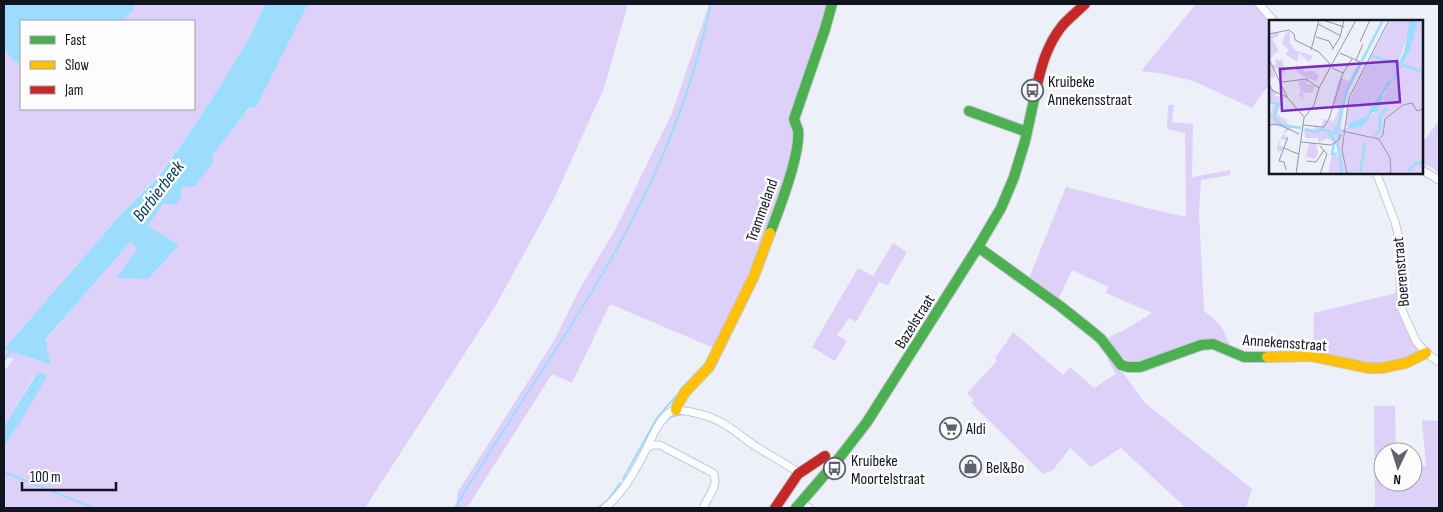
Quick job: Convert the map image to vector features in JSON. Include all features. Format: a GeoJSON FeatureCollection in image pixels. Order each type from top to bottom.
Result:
{"type":"FeatureCollection","features":[{"type":"Feature","properties":{"kind":"street","name":"Trammeland"},"geometry":{"type":"LineString","coordinates":[[676,410],[680,399],[702,375],[714,357],[754,276],[782,201],[796,153],[798,131],[794,119],[832,4]]}},
{"type":"Feature","properties":{"kind":"street","name":"Bazelstraat"},"geometry":{"type":"LineString","coordinates":[[802,506],[867,422],[978,247],[1000,208],[1014,177],[1027,132],[1041,66],[1047,50],[1062,26],[1085,4]]}},
{"type":"Feature","properties":{"kind":"street"},"geometry":{"type":"LineString","coordinates":[[1259,4],[1273,20]]}},
{"type":"Feature","properties":{"kind":"street"},"geometry":{"type":"LineString","coordinates":[[969,112],[1027,132]]}},
{"type":"Feature","properties":{"kind":"street"},"geometry":{"type":"LineString","coordinates":[[1423,171],[1439,180]]}},
{"type":"Feature","properties":{"kind":"street","name":"Boerenstraat"},"geometry":{"type":"LineString","coordinates":[[1377,174],[1399,238],[1402,310],[1416,341],[1426,353],[1439,362]]}},
{"type":"Feature","properties":{"kind":"street","name":"Annekensstraat"},"geometry":{"type":"LineString","coordinates":[[978,247],[1094,332],[1118,361],[1128,367],[1140,366],[1201,345],[1213,344],[1244,357],[1311,356],[1375,368],[1406,363],[1426,353]]}},
{"type":"Feature","properties":{"kind":"street"},"geometry":{"type":"LineString","coordinates":[[605,508],[625,485],[662,419],[676,410],[703,415],[731,427],[798,474]]}},
{"type":"Feature","properties":{"kind":"street"},"geometry":{"type":"LineString","coordinates":[[648,447],[652,444],[660,445],[713,473],[715,483],[703,508]]}},
{"type":"Feature","properties":{"kind":"street"},"geometry":{"type":"LineString","coordinates":[[775,508],[798,474],[825,456]]}},
{"type":"Feature","properties":{"kind":"shaded area"},"geometry":{"type":"Polygon","coordinates":[[[4,4],[265,4],[250,37],[192,129],[157,177],[123,212],[4,349],[4,4]]]}},
{"type":"Feature","properties":{"kind":"shaded area"},"geometry":{"type":"Polygon","coordinates":[[[308,4],[628,4],[604,88],[554,199],[496,305],[365,508],[4,508],[4,446],[19,424],[35,375],[4,426],[4,371],[14,359],[4,356],[4,349],[50,365],[45,341],[131,240],[137,249],[117,278],[178,245],[148,226],[169,197],[186,187],[212,162],[212,156],[245,113],[252,107],[308,4]]]}},
{"type":"Feature","properties":{"kind":"shaded area"},"geometry":{"type":"Polygon","coordinates":[[[709,4],[827,4],[795,118],[800,130],[761,264],[716,349],[610,304],[572,383],[552,374],[467,508],[457,508],[457,493],[555,339],[579,290],[615,230],[672,113],[709,4]]]}},
{"type":"Feature","properties":{"kind":"shaded area"},"geometry":{"type":"Polygon","coordinates":[[[1196,4],[1256,4],[1269,20],[1269,84],[1252,108],[1193,81],[1141,71],[1196,4]]]}},
{"type":"Feature","properties":{"kind":"shaded area"},"geometry":{"type":"Polygon","coordinates":[[[1168,105],[1174,105],[1172,122],[1193,124],[1192,177],[1230,170],[1230,175],[1201,180],[1199,212],[1204,311],[1221,326],[1231,348],[1221,343],[1132,362],[1123,358],[1107,338],[1152,313],[1106,293],[1108,287],[1072,270],[1058,300],[1029,278],[1066,187],[1186,217],[1185,133],[1167,129],[1168,105]]]}},
{"type":"Feature","properties":{"kind":"shaded area"},"geometry":{"type":"Polygon","coordinates":[[[1439,121],[1439,174],[1433,168],[1423,163],[1423,142],[1439,121]]]}},
{"type":"Feature","properties":{"kind":"shaded area"},"geometry":{"type":"Polygon","coordinates":[[[893,243],[907,252],[888,285],[879,282],[856,322],[849,318],[837,335],[847,341],[835,361],[812,347],[858,268],[873,276],[893,243]]]}},
{"type":"Feature","properties":{"kind":"shaded area"},"geometry":{"type":"Polygon","coordinates":[[[1396,293],[1404,322],[1419,349],[1410,358],[1379,365],[1313,352],[1314,313],[1396,293]]]}},
{"type":"Feature","properties":{"kind":"shaded area"},"geometry":{"type":"Polygon","coordinates":[[[1013,332],[1063,375],[1070,367],[1094,388],[1116,374],[1107,359],[1111,356],[1144,402],[1252,489],[1246,508],[1186,508],[1121,448],[1091,467],[1070,448],[1053,470],[1043,474],[971,403],[974,400],[967,393],[997,361],[995,358],[1013,332]]]}},
{"type":"Feature","properties":{"kind":"shaded area"},"geometry":{"type":"Polygon","coordinates":[[[1374,406],[1395,406],[1396,442],[1374,442],[1374,406]]]}},
{"type":"Feature","properties":{"kind":"shaded area"},"geometry":{"type":"Polygon","coordinates":[[[1422,420],[1439,421],[1439,508],[1375,508],[1375,492],[1423,492],[1423,466],[1426,466],[1422,420]]]}},
{"type":"Feature","properties":{"kind":"water"},"geometry":{"type":"Polygon","coordinates":[[[4,4],[135,4],[133,10],[123,20],[20,20],[20,64],[13,60],[4,48],[4,4]]]}},
{"type":"Feature","properties":{"kind":"water"},"geometry":{"type":"Polygon","coordinates":[[[265,4],[308,4],[256,107],[249,108],[245,113],[212,156],[213,162],[195,186],[181,188],[181,196],[177,204],[163,204],[148,226],[179,245],[148,279],[116,278],[137,249],[131,241],[45,340],[51,365],[4,349],[123,212],[158,177],[223,81],[250,37],[265,4]]]}},
{"type":"Feature","properties":{"kind":"water"},"geometry":{"type":"Polygon","coordinates":[[[38,372],[45,374],[46,378],[4,446],[4,426],[38,372]]]}},
{"type":"Feature","properties":{"kind":"waterway"},"geometry":{"type":"LineString","coordinates":[[455,508],[584,304],[634,217],[666,148],[679,113],[692,77],[711,4]]}},
{"type":"Feature","properties":{"kind":"waterway","name":"Barbierbeek"},"geometry":{"type":"LineString","coordinates":[[4,360],[13,350]]}},
{"type":"Feature","properties":{"kind":"waterway"},"geometry":{"type":"LineString","coordinates":[[623,479],[657,418],[676,396]]}},
{"type":"Feature","properties":{"kind":"waterway"},"geometry":{"type":"LineString","coordinates":[[659,430],[670,418],[687,414]]}},
{"type":"Feature","properties":{"kind":"waterway"},"geometry":{"type":"LineString","coordinates":[[4,472],[94,508]]}},
{"type":"Feature","properties":{"kind":"waterway"},"geometry":{"type":"LineString","coordinates":[[598,508],[608,500],[620,483]]}},
{"type":"Feature","properties":{"kind":"traffic: fast"},"geometry":{"type":"LineString","coordinates":[[770,233],[796,153],[798,130],[794,119],[832,4]]}},
{"type":"Feature","properties":{"kind":"traffic: fast"},"geometry":{"type":"LineString","coordinates":[[796,508],[867,422],[1001,208],[1014,177],[1025,141],[1035,95]]}},
{"type":"Feature","properties":{"kind":"traffic: fast"},"geometry":{"type":"LineString","coordinates":[[969,111],[1027,132]]}},
{"type":"Feature","properties":{"kind":"traffic: fast"},"geometry":{"type":"LineString","coordinates":[[978,247],[1094,333],[1121,365],[1140,367],[1201,345],[1213,344],[1244,357],[1267,357]]}},
{"type":"Feature","properties":{"kind":"traffic: slow"},"geometry":{"type":"LineString","coordinates":[[676,410],[685,392],[709,367],[754,276],[770,233]]}},
{"type":"Feature","properties":{"kind":"traffic: slow"},"geometry":{"type":"LineString","coordinates":[[1267,357],[1311,356],[1368,368],[1382,368],[1406,363],[1426,353]]}},
{"type":"Feature","properties":{"kind":"traffic: jam"},"geometry":{"type":"LineString","coordinates":[[1035,95],[1042,67],[1056,34],[1085,4]]}},
{"type":"Feature","properties":{"kind":"traffic: jam"},"geometry":{"type":"LineString","coordinates":[[775,508],[798,474],[825,456]]}},
{"type":"Feature","properties":{"kind":"place","name":"Kruibeke Annekensstraat"},"geometry":{"type":"Point","coordinates":[1032,90]}},
{"type":"Feature","properties":{"kind":"place","name":"Aldi"},"geometry":{"type":"Point","coordinates":[950,428]}},
{"type":"Feature","properties":{"kind":"place","name":"Bel&Bo"},"geometry":{"type":"Point","coordinates":[970,467]}},
{"type":"Feature","properties":{"kind":"place","name":"Kruibeke Moortelstraat"},"geometry":{"type":"Point","coordinates":[835,469]}}]}
